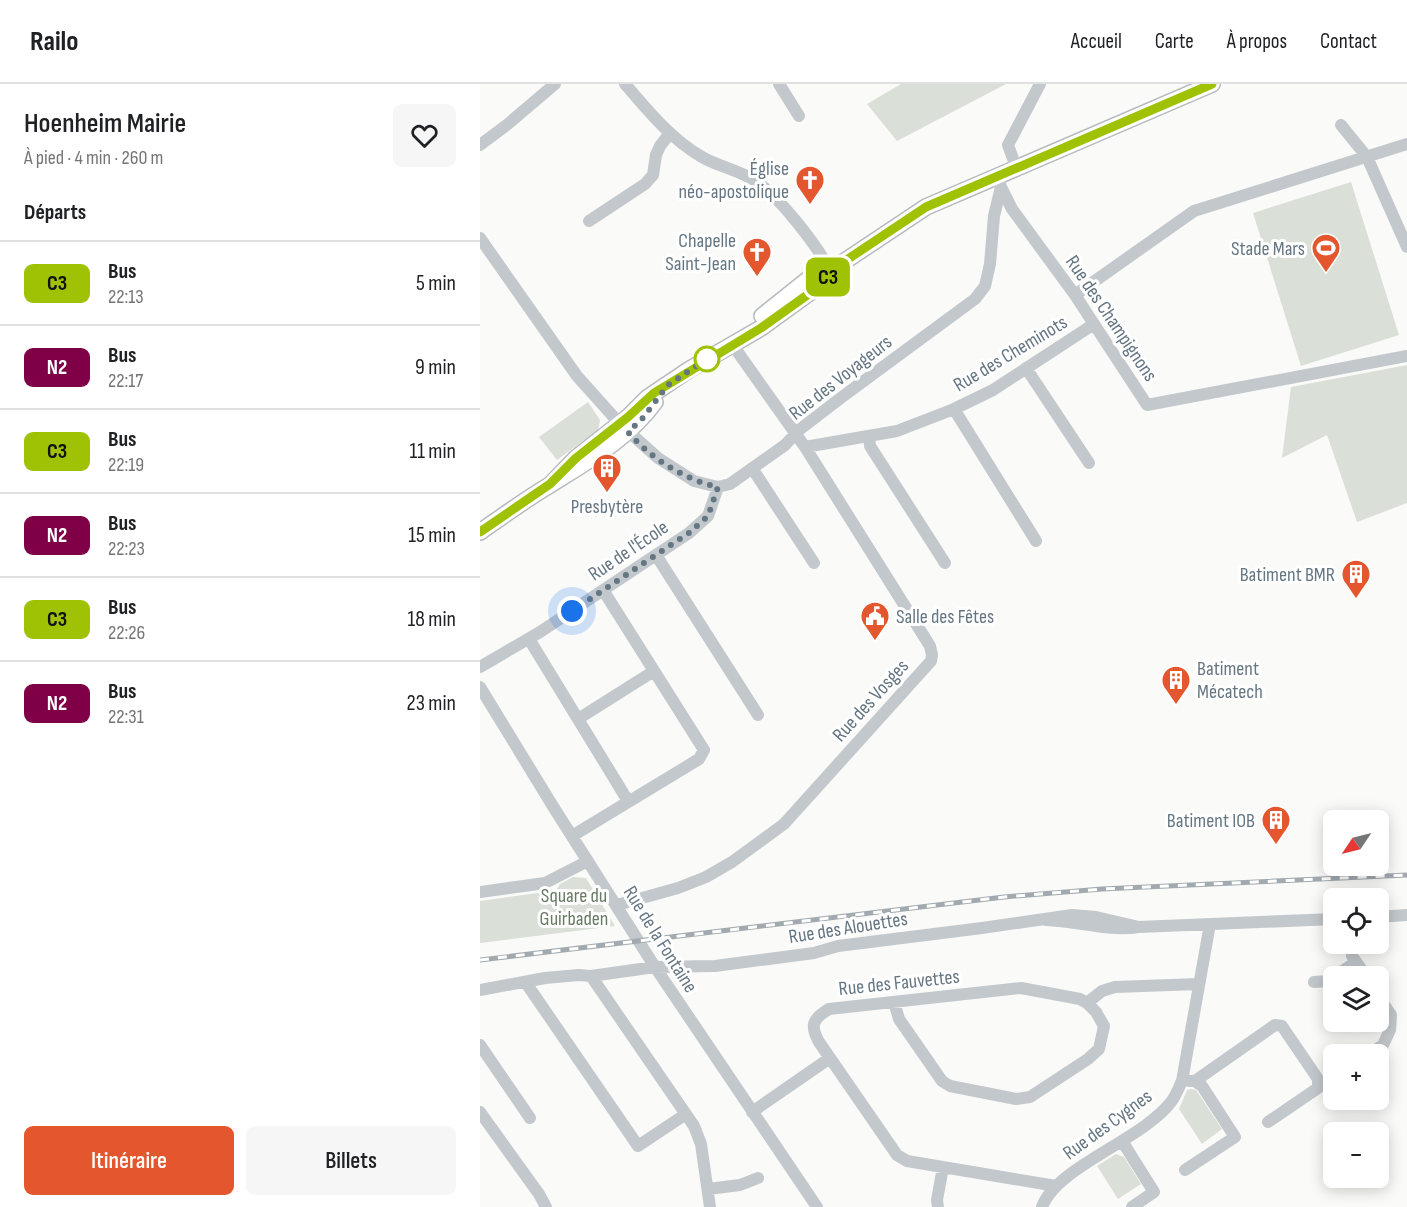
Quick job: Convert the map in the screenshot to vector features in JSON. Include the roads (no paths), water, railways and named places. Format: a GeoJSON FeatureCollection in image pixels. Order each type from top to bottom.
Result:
{"type":"FeatureCollection","features":[{"type":"Feature","properties":{"kind":"main road"},"geometry":{"type":"LineString","coordinates":[[480,532],[550,484],[578,469],[624,428],[642,419],[668,385],[732,344],[749,326],[817,272],[830,271],[926,207],[999,181],[1016,167],[1212,84]]}},
{"type":"Feature","properties":{"kind":"street"},"geometry":{"type":"LineString","coordinates":[[480,145],[555,84]]}},
{"type":"Feature","properties":{"kind":"street"},"geometry":{"type":"LineString","coordinates":[[625,84],[650,114],[670,133],[703,158],[735,170],[757,182],[792,217],[830,271]]}},
{"type":"Feature","properties":{"kind":"street"},"geometry":{"type":"LineString","coordinates":[[779,84],[799,116]]}},
{"type":"Feature","properties":{"kind":"street"},"geometry":{"type":"LineString","coordinates":[[1016,167],[1008,145],[1040,84]]}},
{"type":"Feature","properties":{"kind":"street"},"geometry":{"type":"LineString","coordinates":[[1341,125],[1367,157],[1403,229],[1407,247]]}},
{"type":"Feature","properties":{"kind":"street"},"geometry":{"type":"LineString","coordinates":[[589,221],[645,184],[652,175],[660,146],[670,133]]}},
{"type":"Feature","properties":{"kind":"street"},"geometry":{"type":"LineString","coordinates":[[1075,295],[1194,211],[1407,144]]}},
{"type":"Feature","properties":{"kind":"street","name":"Rue des Champignons"},"geometry":{"type":"LineString","coordinates":[[999,181],[1012,209],[1075,295],[1147,405],[1407,356]]}},
{"type":"Feature","properties":{"kind":"street","name":"Rue des Voyageurs"},"geometry":{"type":"LineString","coordinates":[[718,487],[730,484],[796,436],[800,430],[842,397],[975,300],[985,286],[990,264],[999,181]]}},
{"type":"Feature","properties":{"kind":"street"},"geometry":{"type":"LineString","coordinates":[[480,238],[577,376],[624,428],[658,458],[694,481],[718,487]]}},
{"type":"Feature","properties":{"kind":"street","name":"Rue des Cheminots"},"geometry":{"type":"LineString","coordinates":[[805,447],[897,431],[954,409],[993,390],[1094,324]]}},
{"type":"Feature","properties":{"kind":"street","name":"Rue des Vosges"},"geometry":{"type":"LineString","coordinates":[[617,905],[678,888],[706,877],[732,862],[784,824],[931,661],[930,646],[805,447],[732,344]]}},
{"type":"Feature","properties":{"kind":"street"},"geometry":{"type":"LineString","coordinates":[[1026,368],[1089,463]]}},
{"type":"Feature","properties":{"kind":"street"},"geometry":{"type":"LineString","coordinates":[[954,409],[1036,541]]}},
{"type":"Feature","properties":{"kind":"street"},"geometry":{"type":"LineString","coordinates":[[869,436],[870,446],[945,563]]}},
{"type":"Feature","properties":{"kind":"street"},"geometry":{"type":"LineString","coordinates":[[752,468],[814,563]]}},
{"type":"Feature","properties":{"kind":"street","name":"Rue de l'École"},"geometry":{"type":"LineString","coordinates":[[480,667],[529,639],[689,533],[708,516],[718,487]]}},
{"type":"Feature","properties":{"kind":"street"},"geometry":{"type":"LineString","coordinates":[[656,555],[758,715]]}},
{"type":"Feature","properties":{"kind":"street"},"geometry":{"type":"LineString","coordinates":[[572,836],[699,759],[704,750],[603,590]]}},
{"type":"Feature","properties":{"kind":"street"},"geometry":{"type":"LineString","coordinates":[[529,639],[628,801]]}},
{"type":"Feature","properties":{"kind":"street"},"geometry":{"type":"LineString","coordinates":[[578,719],[654,671]]}},
{"type":"Feature","properties":{"kind":"street","name":"Rue de la Fontaine"},"geometry":{"type":"LineString","coordinates":[[480,687],[655,967],[817,1207]]}},
{"type":"Feature","properties":{"kind":"street"},"geometry":{"type":"LineString","coordinates":[[480,892],[545,883],[588,861]]}},
{"type":"Feature","properties":{"kind":"street"},"geometry":{"type":"LineString","coordinates":[[1389,916],[1407,915]]}},
{"type":"Feature","properties":{"kind":"street","name":"Rue des Alouettes"},"geometry":{"type":"LineString","coordinates":[[480,990],[545,978],[591,976],[655,967],[715,966],[814,953],[838,946],[1046,920],[1075,922],[1114,929],[1323,919]]}},
{"type":"Feature","properties":{"kind":"street","name":"Rue des Cygnes"},"geometry":{"type":"LineString","coordinates":[[1042,1207],[1045,1198],[1056,1186],[1150,1122],[1172,1101],[1182,1081],[1210,924]]}},
{"type":"Feature","properties":{"kind":"street"},"geometry":{"type":"LineString","coordinates":[[1352,954],[1359,966]]}},
{"type":"Feature","properties":{"kind":"street"},"geometry":{"type":"LineString","coordinates":[[1350,966],[1356,962]]}},
{"type":"Feature","properties":{"kind":"street"},"geometry":{"type":"LineString","coordinates":[[591,976],[694,1126],[701,1144],[710,1207]]}},
{"type":"Feature","properties":{"kind":"street"},"geometry":{"type":"LineString","coordinates":[[1314,982],[1323,981]]}},
{"type":"Feature","properties":{"kind":"street"},"geometry":{"type":"LineString","coordinates":[[526,983],[638,1146],[686,1114]]}},
{"type":"Feature","properties":{"kind":"street"},"geometry":{"type":"LineString","coordinates":[[894,1002],[899,1018],[942,1081],[950,1086],[1016,1099],[1030,1097],[1088,1059],[1099,1048],[1104,1026],[1096,1012],[1087,1003],[1102,991],[1115,987],[1199,984]]}},
{"type":"Feature","properties":{"kind":"street","name":"Rue des Fauvettes"},"geometry":{"type":"LineString","coordinates":[[1056,1186],[907,1161],[897,1155],[813,1031],[814,1021],[819,1015],[829,1010],[1020,988],[1080,999],[1087,1003]]}},
{"type":"Feature","properties":{"kind":"street"},"geometry":{"type":"LineString","coordinates":[[1384,1044],[1390,1030],[1391,1015],[1389,1012]]}},
{"type":"Feature","properties":{"kind":"street"},"geometry":{"type":"LineString","coordinates":[[1182,1081],[1195,1080],[1275,1025],[1282,1026],[1318,1079],[1318,1088],[1268,1122]]}},
{"type":"Feature","properties":{"kind":"street"},"geometry":{"type":"LineString","coordinates":[[480,1045],[530,1118]]}},
{"type":"Feature","properties":{"kind":"street"},"geometry":{"type":"LineString","coordinates":[[752,1112],[830,1058]]}},
{"type":"Feature","properties":{"kind":"street"},"geometry":{"type":"LineString","coordinates":[[1185,1170],[1235,1137],[1202,1086],[1195,1080]]}},
{"type":"Feature","properties":{"kind":"street"},"geometry":{"type":"LineString","coordinates":[[480,1112],[546,1207]]}},
{"type":"Feature","properties":{"kind":"street"},"geometry":{"type":"LineString","coordinates":[[1122,1141],[1154,1192],[1132,1207]]}},
{"type":"Feature","properties":{"kind":"street"},"geometry":{"type":"LineString","coordinates":[[938,1207],[937,1200],[943,1167]]}},
{"type":"Feature","properties":{"kind":"street"},"geometry":{"type":"LineString","coordinates":[[708,1190],[740,1185],[758,1178]]}},
{"type":"Feature","properties":{"kind":"railway"},"geometry":{"type":"LineString","coordinates":[[480,960],[1004,897],[1102,889],[1407,875]]}},
{"type":"Feature","properties":{"kind":"place","name":"Église néo-apostolique"},"geometry":{"type":"Point","coordinates":[810,206]}},
{"type":"Feature","properties":{"kind":"place","name":"Stade Mars"},"geometry":{"type":"Point","coordinates":[1326,274]}},
{"type":"Feature","properties":{"kind":"place","name":"Chapelle Saint-Jean"},"geometry":{"type":"Point","coordinates":[757,278]}},
{"type":"Feature","properties":{"kind":"place","name":"Presbytère"},"geometry":{"type":"Point","coordinates":[607,494]}},
{"type":"Feature","properties":{"kind":"place","name":"Batiment BMR"},"geometry":{"type":"Point","coordinates":[1356,600]}},
{"type":"Feature","properties":{"kind":"place","name":"Salle des Fêtes"},"geometry":{"type":"Point","coordinates":[875,642]}},
{"type":"Feature","properties":{"kind":"place","name":"Batiment Mécatech"},"geometry":{"type":"Point","coordinates":[1176,706]}},
{"type":"Feature","properties":{"kind":"place","name":"Batiment IOB"},"geometry":{"type":"Point","coordinates":[1276,846]}},
{"type":"Feature","properties":{"kind":"park label","name":"Square du Guirbaden"},"geometry":{"type":"Point","coordinates":[574,906]}}]}
